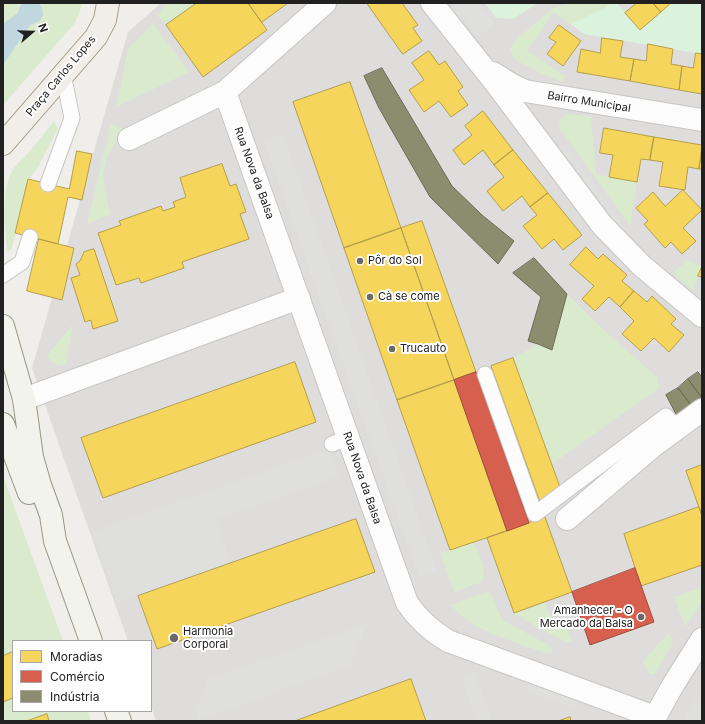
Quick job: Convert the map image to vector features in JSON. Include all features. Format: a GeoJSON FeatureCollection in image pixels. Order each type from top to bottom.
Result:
{"type":"FeatureCollection","features":[{"type":"Feature","properties":{"kind":"main road","name":"Praça Carlos Lopes"},"geometry":{"type":"LineString","coordinates":[[3,144],[96,37],[107,11],[122,3]]}},
{"type":"Feature","properties":{"kind":"main road"},"geometry":{"type":"LineString","coordinates":[[3,326],[24,399],[32,457],[51,515],[55,541],[91,640]]}},
{"type":"Feature","properties":{"kind":"main road"},"geometry":{"type":"LineString","coordinates":[[3,362],[24,399]]}},
{"type":"Feature","properties":{"kind":"main road"},"geometry":{"type":"LineString","coordinates":[[3,424],[38,521],[55,541]]}},
{"type":"Feature","properties":{"kind":"street"},"geometry":{"type":"LineString","coordinates":[[129,139],[225,92],[325,3]]}},
{"type":"Feature","properties":{"kind":"street"},"geometry":{"type":"LineString","coordinates":[[432,3],[523,119],[602,225],[642,266],[702,316]]}},
{"type":"Feature","properties":{"kind":"street","name":"Bairro Municipal"},"geometry":{"type":"LineString","coordinates":[[482,66],[512,85],[526,91],[702,120]]}},
{"type":"Feature","properties":{"kind":"street","name":"Rua Nova da Balsa"},"geometry":{"type":"LineString","coordinates":[[225,92],[299,298],[340,441],[402,594],[413,612],[439,636],[458,645],[654,719]]}},
{"type":"Feature","properties":{"kind":"street"},"geometry":{"type":"LineString","coordinates":[[523,119],[521,108],[523,101],[529,95],[541,94]]}},
{"type":"Feature","properties":{"kind":"street"},"geometry":{"type":"LineString","coordinates":[[24,399],[299,298]]}},
{"type":"Feature","properties":{"kind":"street"},"geometry":{"type":"LineString","coordinates":[[566,519],[652,447],[702,410]]}},
{"type":"Feature","properties":{"kind":"street"},"geometry":{"type":"LineString","coordinates":[[654,719],[702,639]]}},
{"type":"Feature","properties":{"kind":"lane"},"geometry":{"type":"LineString","coordinates":[[48,184],[72,118],[63,74]]}},
{"type":"Feature","properties":{"kind":"lane"},"geometry":{"type":"LineString","coordinates":[[3,275],[22,262],[30,237]]}},
{"type":"Feature","properties":{"kind":"lane"},"geometry":{"type":"LineString","coordinates":[[485,374],[535,514],[666,416],[677,428]]}},
{"type":"Feature","properties":{"kind":"shaded area"},"geometry":{"type":"Polygon","coordinates":[[[161,3],[702,3],[702,721],[156,721],[152,709],[152,640],[128,640],[32,368],[128,32],[161,3]]]}},
{"type":"Feature","properties":{"kind":"shaded area"},"geometry":{"type":"Polygon","coordinates":[[[452,3],[480,3],[495,23],[478,37],[452,3]]]}},
{"type":"Feature","properties":{"kind":"shaded area"},"geometry":{"type":"Polygon","coordinates":[[[283,134],[437,571],[419,577],[264,141],[283,134]]]}},
{"type":"Feature","properties":{"kind":"shaded area"},"geometry":{"type":"Polygon","coordinates":[[[552,144],[567,147],[606,202],[623,223],[621,236],[552,144]]]}},
{"type":"Feature","properties":{"kind":"shaded area"},"geometry":{"type":"Polygon","coordinates":[[[329,449],[339,476],[216,520],[231,563],[117,603],[92,532],[329,449]]]}},
{"type":"Feature","properties":{"kind":"shaded area"},"geometry":{"type":"Polygon","coordinates":[[[367,624],[351,665],[199,720],[196,710],[208,679],[367,624]]]}},
{"type":"Feature","properties":{"kind":"shaded area"},"geometry":{"type":"Polygon","coordinates":[[[475,673],[492,721],[477,721],[461,678],[475,673]]]}},
{"type":"Feature","properties":{"kind":"shaded area"},"geometry":{"type":"Polygon","coordinates":[[[526,682],[579,700],[577,708],[524,690],[526,682]]]}},
{"type":"Feature","properties":{"kind":"shaded area"},"geometry":{"type":"Polygon","coordinates":[[[698,694],[702,706],[702,721],[684,721],[686,714],[698,694]]]}},
{"type":"Feature","properties":{"kind":"green space"},"geometry":{"type":"Polygon","coordinates":[[[3,3],[82,3],[74,24],[3,105],[3,3]]]}},
{"type":"Feature","properties":{"kind":"green space"},"geometry":{"type":"Polygon","coordinates":[[[167,3],[197,3],[166,25],[157,15],[167,3]]]}},
{"type":"Feature","properties":{"kind":"green space"},"geometry":{"type":"Polygon","coordinates":[[[485,3],[538,3],[513,19],[496,18],[485,3]]]}},
{"type":"Feature","properties":{"kind":"green space"},"geometry":{"type":"Polygon","coordinates":[[[568,3],[611,3],[603,9],[570,24],[554,12],[527,51],[566,76],[562,82],[542,74],[514,59],[510,49],[513,42],[552,9],[568,3]]]}},
{"type":"Feature","properties":{"kind":"green space"},"geometry":{"type":"Polygon","coordinates":[[[611,3],[617,3],[640,30],[671,3],[702,3],[702,54],[584,34],[570,24],[603,9],[611,3]]]}},
{"type":"Feature","properties":{"kind":"green space"},"geometry":{"type":"Polygon","coordinates":[[[153,23],[189,72],[116,107],[128,49],[153,23]]]}},
{"type":"Feature","properties":{"kind":"green space"},"geometry":{"type":"Polygon","coordinates":[[[568,114],[591,117],[596,174],[637,182],[630,226],[559,127],[559,122],[561,119],[568,114]]]}},
{"type":"Feature","properties":{"kind":"green space"},"geometry":{"type":"Polygon","coordinates":[[[54,121],[58,129],[38,167],[28,180],[12,248],[8,252],[5,200],[8,180],[14,168],[54,121]]]}},
{"type":"Feature","properties":{"kind":"green space"},"geometry":{"type":"Polygon","coordinates":[[[111,123],[126,130],[111,150],[106,160],[104,169],[105,190],[111,214],[87,224],[111,123]]]}},
{"type":"Feature","properties":{"kind":"green space"},"geometry":{"type":"Polygon","coordinates":[[[688,260],[702,267],[693,291],[672,273],[688,260]]]}},
{"type":"Feature","properties":{"kind":"green space"},"geometry":{"type":"Polygon","coordinates":[[[567,294],[608,334],[657,377],[659,388],[552,464],[513,358],[538,344],[552,350],[567,294]]]}},
{"type":"Feature","properties":{"kind":"green space"},"geometry":{"type":"Polygon","coordinates":[[[73,324],[66,364],[55,364],[50,361],[47,356],[73,324]]]}},
{"type":"Feature","properties":{"kind":"green space"},"geometry":{"type":"Polygon","coordinates":[[[3,476],[63,640],[12,640],[12,712],[88,712],[91,721],[3,721],[3,476]]]}},
{"type":"Feature","properties":{"kind":"green space"},"geometry":{"type":"Polygon","coordinates":[[[474,542],[480,556],[484,572],[482,582],[454,592],[440,553],[474,542]]]}},
{"type":"Feature","properties":{"kind":"green space"},"geometry":{"type":"Polygon","coordinates":[[[702,587],[702,602],[685,627],[674,597],[702,587]]]}},
{"type":"Feature","properties":{"kind":"green space"},"geometry":{"type":"Polygon","coordinates":[[[485,592],[491,593],[502,620],[549,645],[552,648],[552,651],[550,653],[545,653],[507,640],[469,622],[451,605],[485,592]]]}},
{"type":"Feature","properties":{"kind":"green space"},"geometry":{"type":"Polygon","coordinates":[[[545,602],[552,619],[565,622],[572,641],[566,642],[514,613],[545,602]]]}},
{"type":"Feature","properties":{"kind":"green space"},"geometry":{"type":"Polygon","coordinates":[[[669,632],[673,643],[657,671],[653,674],[649,674],[643,661],[669,632]]]}},
{"type":"Feature","properties":{"kind":"water"},"geometry":{"type":"Polygon","coordinates":[[[23,3],[38,3],[42,7],[43,15],[40,21],[30,25],[3,65],[3,24],[18,13],[20,6],[23,3]]]}},
{"type":"Feature","properties":{"kind":"building: Moradias"},"geometry":{"type":"Polygon","coordinates":[[[197,3],[248,3],[267,30],[203,77],[166,25],[197,3]]]}},
{"type":"Feature","properties":{"kind":"building: Moradias"},"geometry":{"type":"Polygon","coordinates":[[[248,3],[288,3],[262,22],[248,3]]]}},
{"type":"Feature","properties":{"kind":"building: Moradias"},"geometry":{"type":"Polygon","coordinates":[[[367,3],[402,3],[418,25],[413,28],[422,41],[403,54],[367,3]]]}},
{"type":"Feature","properties":{"kind":"building: Moradias"},"geometry":{"type":"Polygon","coordinates":[[[637,3],[653,3],[661,12],[640,30],[625,13],[637,3]]]}},
{"type":"Feature","properties":{"kind":"building: Moradias"},"geometry":{"type":"Polygon","coordinates":[[[653,3],[671,3],[661,12],[653,3]]]}},
{"type":"Feature","properties":{"kind":"building: Moradias"},"geometry":{"type":"Polygon","coordinates":[[[559,25],[581,41],[563,66],[547,54],[556,42],[549,38],[559,25]]]}},
{"type":"Feature","properties":{"kind":"building: Moradias"},"geometry":{"type":"Polygon","coordinates":[[[602,38],[623,41],[620,57],[634,59],[630,81],[577,72],[581,49],[600,53],[602,38]]]}},
{"type":"Feature","properties":{"kind":"building: Moradias"},"geometry":{"type":"Polygon","coordinates":[[[648,44],[673,49],[671,64],[682,66],[679,90],[630,81],[634,59],[646,61],[648,44]]]}},
{"type":"Feature","properties":{"kind":"building: Moradias"},"geometry":{"type":"Polygon","coordinates":[[[429,51],[439,65],[445,61],[463,87],[458,91],[468,105],[451,117],[439,101],[424,112],[409,90],[424,80],[412,63],[429,51]]]}},
{"type":"Feature","properties":{"kind":"building: Moradias"},"geometry":{"type":"Polygon","coordinates":[[[696,53],[702,54],[702,94],[679,90],[682,66],[693,68],[696,53]]]}},
{"type":"Feature","properties":{"kind":"building: Moradias"},"geometry":{"type":"Polygon","coordinates":[[[350,82],[401,228],[344,248],[293,102],[350,82]]]}},
{"type":"Feature","properties":{"kind":"building: Moradias"},"geometry":{"type":"Polygon","coordinates":[[[483,111],[513,150],[494,165],[483,150],[464,165],[453,150],[472,135],[465,126],[483,111]]]}},
{"type":"Feature","properties":{"kind":"building: Moradias"},"geometry":{"type":"Polygon","coordinates":[[[604,128],[654,137],[650,160],[641,159],[637,182],[609,177],[613,155],[600,153],[604,128]]]}},
{"type":"Feature","properties":{"kind":"building: Moradias"},"geometry":{"type":"Polygon","coordinates":[[[654,137],[702,145],[699,169],[688,167],[685,190],[659,186],[663,162],[650,160],[654,137]]]}},
{"type":"Feature","properties":{"kind":"building: Moradias"},"geometry":{"type":"Polygon","coordinates":[[[513,150],[548,193],[530,207],[522,196],[503,211],[487,191],[504,177],[494,165],[513,150]]]}},
{"type":"Feature","properties":{"kind":"building: Moradias"},"geometry":{"type":"Polygon","coordinates":[[[77,151],[92,154],[82,200],[68,197],[58,244],[15,233],[28,179],[69,189],[77,151]]]}},
{"type":"Feature","properties":{"kind":"building: Moradias"},"geometry":{"type":"Polygon","coordinates":[[[702,153],[702,169],[699,169],[702,153]]]}},
{"type":"Feature","properties":{"kind":"building: Moradias"},"geometry":{"type":"Polygon","coordinates":[[[222,164],[230,186],[236,184],[246,212],[240,214],[249,239],[182,262],[184,268],[141,283],[139,278],[116,285],[98,233],[121,225],[119,221],[161,206],[163,211],[175,207],[173,202],[186,197],[180,178],[222,164]]]}},
{"type":"Feature","properties":{"kind":"building: Moradias"},"geometry":{"type":"Polygon","coordinates":[[[683,190],[702,210],[683,228],[696,241],[682,254],[671,242],[665,248],[644,224],[648,221],[636,208],[653,192],[665,206],[683,190]]]}},
{"type":"Feature","properties":{"kind":"building: Moradias"},"geometry":{"type":"Polygon","coordinates":[[[548,193],[582,235],[563,250],[554,239],[542,249],[523,226],[537,215],[530,207],[548,193]]]}},
{"type":"Feature","properties":{"kind":"building: Moradias"},"geometry":{"type":"Polygon","coordinates":[[[422,221],[476,372],[454,380],[401,228],[422,221]]]}},
{"type":"Feature","properties":{"kind":"building: Moradias"},"geometry":{"type":"Polygon","coordinates":[[[401,228],[454,380],[397,400],[344,248],[401,228]]]}},
{"type":"Feature","properties":{"kind":"building: Moradias"},"geometry":{"type":"Polygon","coordinates":[[[39,239],[74,248],[62,300],[27,291],[39,239]]]}},
{"type":"Feature","properties":{"kind":"building: Moradias"},"geometry":{"type":"Polygon","coordinates":[[[586,247],[598,259],[603,254],[627,275],[622,281],[634,291],[620,307],[609,297],[595,311],[582,299],[594,286],[570,265],[586,247]]]}},
{"type":"Feature","properties":{"kind":"building: Moradias"},"geometry":{"type":"Polygon","coordinates":[[[94,249],[118,321],[93,329],[91,320],[85,322],[71,278],[80,275],[76,264],[80,261],[84,252],[94,249]]]}},
{"type":"Feature","properties":{"kind":"building: Moradias"},"geometry":{"type":"Polygon","coordinates":[[[702,267],[702,277],[698,276],[702,267]]]}},
{"type":"Feature","properties":{"kind":"building: Moradias"},"geometry":{"type":"Polygon","coordinates":[[[634,291],[647,302],[652,296],[676,319],[671,324],[684,335],[669,352],[654,338],[641,351],[622,334],[634,321],[620,307],[634,291]]]}},
{"type":"Feature","properties":{"kind":"building: Moradias"},"geometry":{"type":"Polygon","coordinates":[[[513,358],[560,487],[540,502],[491,366],[513,358]]]}},
{"type":"Feature","properties":{"kind":"building: Moradias"},"geometry":{"type":"Polygon","coordinates":[[[295,362],[316,422],[103,498],[81,438],[295,362]]]}},
{"type":"Feature","properties":{"kind":"building: Moradias"},"geometry":{"type":"Polygon","coordinates":[[[454,380],[507,531],[450,550],[397,400],[454,380]]]}},
{"type":"Feature","properties":{"kind":"building: Moradias"},"geometry":{"type":"Polygon","coordinates":[[[702,465],[702,516],[686,471],[702,465]]]}},
{"type":"Feature","properties":{"kind":"building: Moradias"},"geometry":{"type":"Polygon","coordinates":[[[699,507],[702,516],[702,565],[641,586],[624,534],[699,507]]]}},
{"type":"Feature","properties":{"kind":"building: Moradias"},"geometry":{"type":"Polygon","coordinates":[[[545,517],[572,592],[514,613],[487,538],[545,517]]]}},
{"type":"Feature","properties":{"kind":"building: Moradias"},"geometry":{"type":"Polygon","coordinates":[[[356,519],[375,572],[157,649],[138,596],[356,519]]]}},
{"type":"Feature","properties":{"kind":"building: Moradias"},"geometry":{"type":"Polygon","coordinates":[[[12,652],[12,698],[3,702],[3,656],[12,652]]]}},
{"type":"Feature","properties":{"kind":"building: Moradias"},"geometry":{"type":"Polygon","coordinates":[[[411,679],[426,721],[295,721],[411,679]]]}},
{"type":"Feature","properties":{"kind":"building: Moradias"},"geometry":{"type":"Polygon","coordinates":[[[47,714],[49,721],[27,721],[47,714]]]}},
{"type":"Feature","properties":{"kind":"building: Moradias"},"geometry":{"type":"Polygon","coordinates":[[[570,717],[571,721],[559,721],[570,717]]]}},
{"type":"Feature","properties":{"kind":"building: Comércio"},"geometry":{"type":"Polygon","coordinates":[[[476,372],[529,523],[507,531],[454,380],[476,372]]]}},
{"type":"Feature","properties":{"kind":"building: Comércio"},"geometry":{"type":"Polygon","coordinates":[[[635,568],[654,622],[590,645],[572,592],[635,568]]]}},
{"type":"Feature","properties":{"kind":"building: Indústria"},"geometry":{"type":"Polygon","coordinates":[[[382,68],[452,186],[482,215],[514,241],[498,264],[430,197],[379,108],[364,76],[382,68]]]}},
{"type":"Feature","properties":{"kind":"building: Indústria"},"geometry":{"type":"Polygon","coordinates":[[[534,258],[567,294],[552,350],[528,341],[541,297],[513,273],[534,258]]]}},
{"type":"Feature","properties":{"kind":"building: Indústria"},"geometry":{"type":"Polygon","coordinates":[[[698,372],[702,377],[702,398],[688,379],[698,372]]]}},
{"type":"Feature","properties":{"kind":"building: Indústria"},"geometry":{"type":"Polygon","coordinates":[[[688,379],[702,398],[702,400],[691,405],[678,388],[688,379]]]}},
{"type":"Feature","properties":{"kind":"building: Indústria"},"geometry":{"type":"Polygon","coordinates":[[[678,388],[691,405],[678,418],[666,395],[678,388]]]}},
{"type":"Feature","properties":{"kind":"place","name":"Pôr do Sol"},"geometry":{"type":"Point","coordinates":[360,261]}},
{"type":"Feature","properties":{"kind":"place","name":"Cà se come"},"geometry":{"type":"Point","coordinates":[370,297]}},
{"type":"Feature","properties":{"kind":"place","name":"Trucauto"},"geometry":{"type":"Point","coordinates":[392,349]}},
{"type":"Feature","properties":{"kind":"place","name":"Amanhecer - O Mercado da Balsa"},"geometry":{"type":"Point","coordinates":[641,617]}},
{"type":"Feature","properties":{"kind":"place","name":"Harmonia Corporal"},"geometry":{"type":"Point","coordinates":[174,638]}}]}
